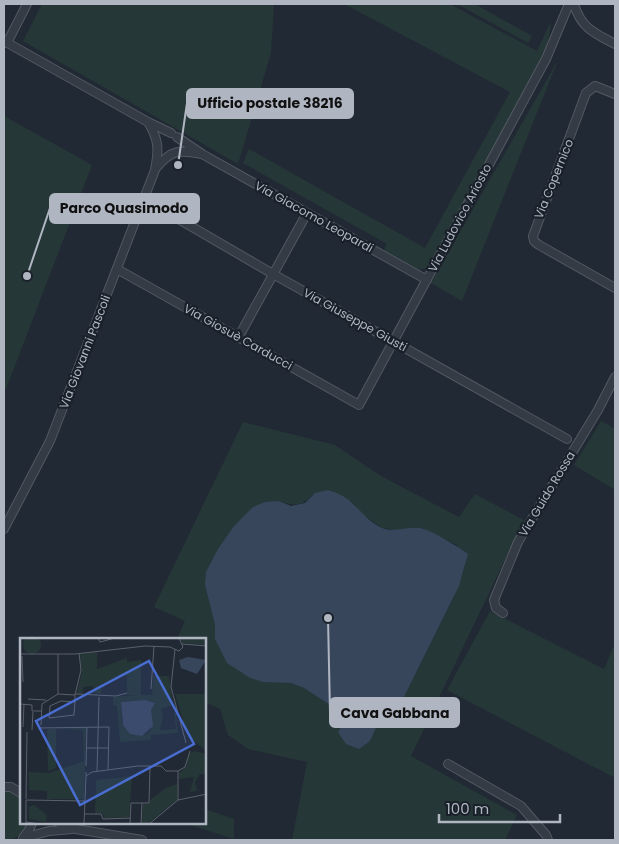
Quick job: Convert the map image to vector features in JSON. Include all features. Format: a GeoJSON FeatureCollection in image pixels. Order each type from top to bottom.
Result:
{"type":"FeatureCollection","features":[{"type":"Feature","properties":{"kind":"street"},"geometry":{"type":"LineString","coordinates":[[5,42],[28,4]]}},
{"type":"Feature","properties":{"kind":"street","name":"Via Ludovico Ariosto"},"geometry":{"type":"LineString","coordinates":[[359,405],[546,59],[569,4]]}},
{"type":"Feature","properties":{"kind":"street"},"geometry":{"type":"LineString","coordinates":[[574,4],[579,16],[590,30],[615,44]]}},
{"type":"Feature","properties":{"kind":"street"},"geometry":{"type":"LineString","coordinates":[[579,16],[580,4]]}},
{"type":"Feature","properties":{"kind":"street"},"geometry":{"type":"LineString","coordinates":[[558,28],[567,19],[579,16]]}},
{"type":"Feature","properties":{"kind":"street","name":"Via Giacomo Leopardi"},"geometry":{"type":"LineString","coordinates":[[5,42],[174,135],[202,154],[426,280]]}},
{"type":"Feature","properties":{"kind":"street","name":"Via Copernico"},"geometry":{"type":"LineString","coordinates":[[614,284],[539,245],[534,241],[533,236],[586,93],[595,86],[615,94]]}},
{"type":"Feature","properties":{"kind":"street"},"geometry":{"type":"LineString","coordinates":[[148,122],[154,132],[158,146]]}},
{"type":"Feature","properties":{"kind":"street"},"geometry":{"type":"LineString","coordinates":[[158,146],[161,136],[174,135],[179,144],[172,153]]}},
{"type":"Feature","properties":{"kind":"street","name":"Via Giacomo Leopardi"},"geometry":{"type":"LineString","coordinates":[[158,146],[165,153],[183,151],[202,154]]}},
{"type":"Feature","properties":{"kind":"street","name":"Via Giovanni Pascoli"},"geometry":{"type":"LineString","coordinates":[[4,529],[6,520],[50,441],[155,170],[158,146]]}},
{"type":"Feature","properties":{"kind":"street","name":"Via Giovanni Pascoli"},"geometry":{"type":"LineString","coordinates":[[155,170],[172,153]]}},
{"type":"Feature","properties":{"kind":"street","name":"Via Giuseppe Giusti"},"geometry":{"type":"LineString","coordinates":[[144,199],[273,274],[567,439]]}},
{"type":"Feature","properties":{"kind":"street"},"geometry":{"type":"LineString","coordinates":[[238,338],[307,212]]}},
{"type":"Feature","properties":{"kind":"street","name":"Via Giosuè Carducci"},"geometry":{"type":"LineString","coordinates":[[117,269],[359,405]]}},
{"type":"Feature","properties":{"kind":"street","name":"Via Guido Rossa"},"geometry":{"type":"LineString","coordinates":[[503,613],[496,608],[494,600],[518,542],[598,410],[615,377]]}},
{"type":"Feature","properties":{"kind":"street"},"geometry":{"type":"LineString","coordinates":[[448,764],[520,806],[546,835],[548,840]]}},
{"type":"Feature","properties":{"kind":"street"},"geometry":{"type":"LineString","coordinates":[[4,787],[11,787],[20,792]]}},
{"type":"Feature","properties":{"kind":"street"},"geometry":{"type":"LineString","coordinates":[[21,839],[32,824]]}},
{"type":"Feature","properties":{"kind":"street"},"geometry":{"type":"LineString","coordinates":[[62,824],[76,829],[142,840]]}},
{"type":"Feature","properties":{"kind":"street"},"geometry":{"type":"LineString","coordinates":[[21,839],[53,830],[76,829]]}},
{"type":"Feature","properties":{"kind":"shaded area"},"geometry":{"type":"Polygon","coordinates":[[[42,4],[274,4],[271,53],[238,164],[23,41],[42,4]]]}},
{"type":"Feature","properties":{"kind":"shaded area"},"geometry":{"type":"Polygon","coordinates":[[[344,4],[450,4],[537,51],[551,21],[547,43],[539,63],[428,267],[421,270],[384,250],[387,244],[243,163],[249,149],[425,248],[510,92],[344,4]]]}},
{"type":"Feature","properties":{"kind":"shaded area"},"geometry":{"type":"Polygon","coordinates":[[[457,4],[475,4],[532,36],[528,43],[457,4]]]}},
{"type":"Feature","properties":{"kind":"shaded area"},"geometry":{"type":"Polygon","coordinates":[[[558,60],[462,301],[431,283],[558,60]]]}},
{"type":"Feature","properties":{"kind":"shaded area"},"geometry":{"type":"Polygon","coordinates":[[[4,116],[92,165],[6,389],[4,388],[4,116]]]}},
{"type":"Feature","properties":{"kind":"shaded area"},"geometry":{"type":"Polygon","coordinates":[[[601,421],[615,429],[615,490],[574,465],[601,421]]]}},
{"type":"Feature","properties":{"kind":"shaded area"},"geometry":{"type":"Polygon","coordinates":[[[243,422],[335,445],[381,476],[459,517],[475,494],[524,520],[411,756],[517,815],[505,840],[292,840],[307,762],[248,749],[228,735],[220,709],[206,702],[206,638],[177,638],[185,621],[154,607],[243,422]],[[315,493],[302,503],[294,505],[279,501],[244,517],[234,526],[205,585],[215,625],[215,639],[277,682],[291,683],[304,688],[327,702],[370,741],[376,728],[404,697],[453,599],[465,567],[457,545],[422,528],[396,530],[382,528],[361,513],[352,502],[315,493]]]}},
{"type":"Feature","properties":{"kind":"shaded area"},"geometry":{"type":"Polygon","coordinates":[[[490,611],[604,669],[614,645],[615,635],[615,778],[447,690],[490,611]]]}},
{"type":"Feature","properties":{"kind":"shaded area"},"geometry":{"type":"Polygon","coordinates":[[[4,791],[12,792],[20,798],[20,824],[27,824],[18,836],[4,840],[4,791]]]}},
{"type":"Feature","properties":{"kind":"shaded area"},"geometry":{"type":"Polygon","coordinates":[[[206,809],[234,819],[234,839],[187,824],[206,824],[206,809]]]}},
{"type":"Feature","properties":{"kind":"water"},"geometry":{"type":"Polygon","coordinates":[[[328,490],[347,498],[377,526],[392,530],[425,529],[468,554],[459,586],[404,697],[376,728],[370,741],[359,749],[346,744],[338,732],[345,721],[338,710],[304,688],[291,683],[263,682],[250,678],[227,663],[215,639],[215,625],[205,585],[206,572],[218,549],[234,526],[253,507],[265,502],[279,501],[291,506],[305,503],[315,493],[328,490]]]}},
{"type":"Feature","properties":{"kind":"place","name":"Ufficio postale 38216"},"geometry":{"type":"Point","coordinates":[178,165]}},
{"type":"Feature","properties":{"kind":"place","name":"Parco Quasimodo"},"geometry":{"type":"Point","coordinates":[27,276]}},
{"type":"Feature","properties":{"kind":"place","name":"Cava Gabbana"},"geometry":{"type":"Point","coordinates":[328,618]}}]}
